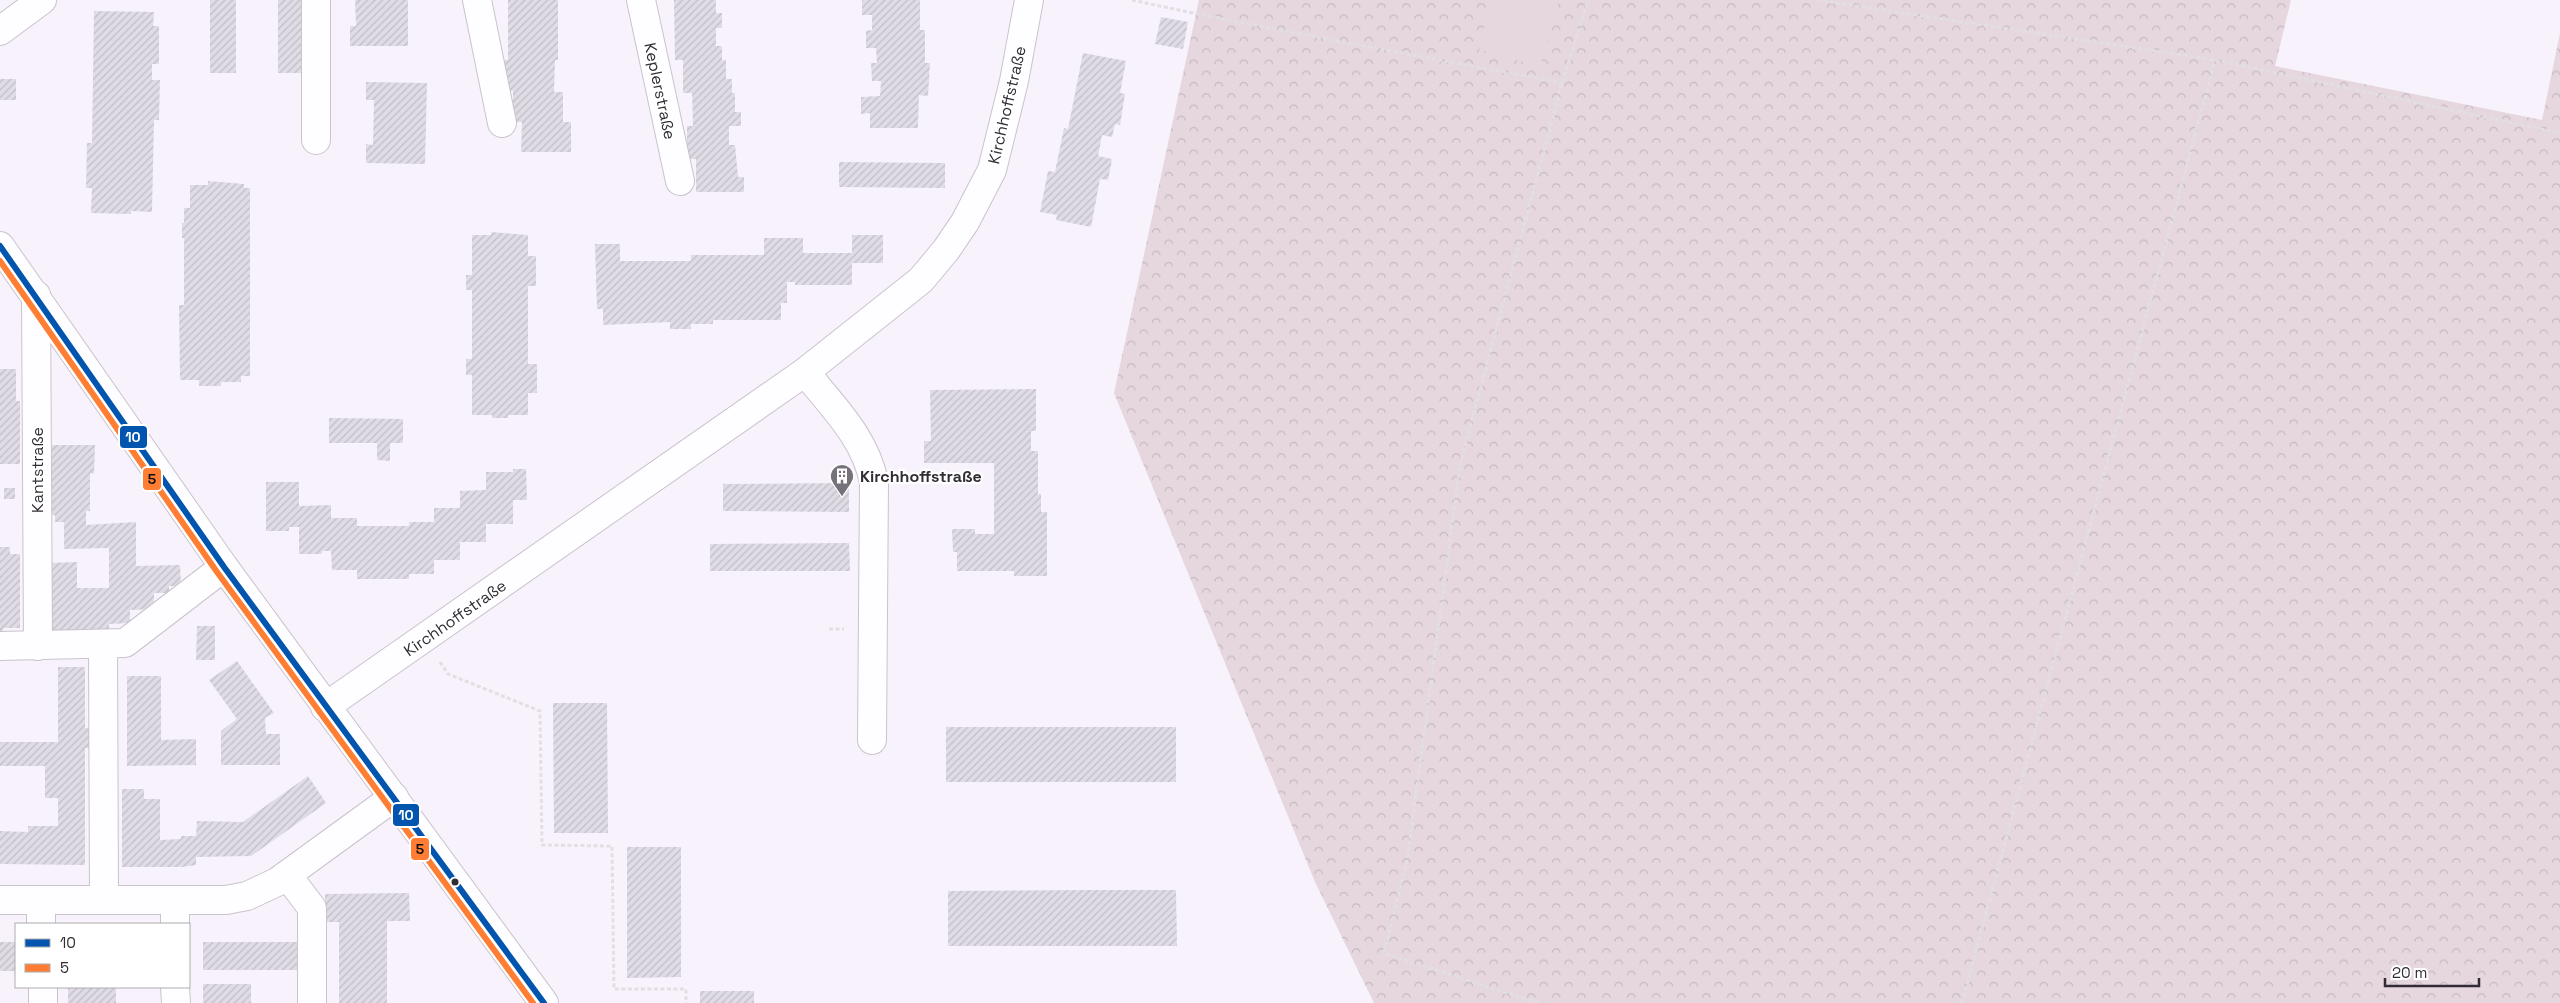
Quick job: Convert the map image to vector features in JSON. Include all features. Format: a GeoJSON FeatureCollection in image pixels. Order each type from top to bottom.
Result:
{"type":"FeatureCollection","features":[{"type":"Feature","properties":{"kind":"street"},"geometry":{"type":"LineString","coordinates":[[0,31],[42,0]]}},
{"type":"Feature","properties":{"kind":"street"},"geometry":{"type":"LineString","coordinates":[[316,0],[316,140]]}},
{"type":"Feature","properties":{"kind":"street"},"geometry":{"type":"LineString","coordinates":[[477,0],[502,123]]}},
{"type":"Feature","properties":{"kind":"street","name":"Keplerstraße"},"geometry":{"type":"LineString","coordinates":[[641,0],[680,181]]}},
{"type":"Feature","properties":{"kind":"street","name":"Kirchhoffstraße"},"geometry":{"type":"LineString","coordinates":[[325,707],[805,372],[921,280],[946,250],[965,222],[992,170],[1014,81],[1029,0]]}},
{"type":"Feature","properties":{"kind":"street"},"geometry":{"type":"LineString","coordinates":[[0,246],[224,567],[544,1003]]}},
{"type":"Feature","properties":{"kind":"street","name":"Kantstraße"},"geometry":{"type":"LineString","coordinates":[[36,295],[38,646]]}},
{"type":"Feature","properties":{"kind":"street"},"geometry":{"type":"LineString","coordinates":[[805,372],[860,443],[871,466],[874,482],[872,740]]}},
{"type":"Feature","properties":{"kind":"street"},"geometry":{"type":"LineString","coordinates":[[0,646],[125,643],[224,567]]}},
{"type":"Feature","properties":{"kind":"street"},"geometry":{"type":"LineString","coordinates":[[103,645],[104,900]]}},
{"type":"Feature","properties":{"kind":"street"},"geometry":{"type":"LineString","coordinates":[[0,900],[41,912],[104,900],[175,912],[247,896],[262,891],[287,875],[394,797]]}},
{"type":"Feature","properties":{"kind":"street"},"geometry":{"type":"LineString","coordinates":[[287,875],[312,908],[312,1003]]}},
{"type":"Feature","properties":{"kind":"street"},"geometry":{"type":"LineString","coordinates":[[43,988],[43,1003]]}},
{"type":"Feature","properties":{"kind":"street"},"geometry":{"type":"LineString","coordinates":[[176,988],[176,1003]]}},
{"type":"Feature","properties":{"kind":"path"},"geometry":{"type":"LineString","coordinates":[[1132,0],[1215,18],[1384,48],[1562,83]]}},
{"type":"Feature","properties":{"kind":"path"},"geometry":{"type":"LineString","coordinates":[[1538,1003],[1384,953],[1407,861],[1460,465],[1562,83],[1588,0]]}},
{"type":"Feature","properties":{"kind":"path"},"geometry":{"type":"LineString","coordinates":[[1817,0],[2215,60],[2560,133]]}},
{"type":"Feature","properties":{"kind":"path"},"geometry":{"type":"LineString","coordinates":[[1962,1003],[2215,60]]}},
{"type":"Feature","properties":{"kind":"path"},"geometry":{"type":"LineString","coordinates":[[425,639],[448,674],[540,711],[542,845],[612,846],[614,989],[686,989],[686,1003]]}},
{"type":"Feature","properties":{"kind":"green space"},"geometry":{"type":"Polygon","coordinates":[[[1199,0],[2291,0],[2275,66],[2542,120],[2560,33],[2560,1003],[1374,1003],[1315,882],[1114,393],[1199,0]]]}},
{"type":"Feature","properties":{"kind":"green space"},"geometry":{"type":"Polygon","coordinates":[[[1492,0],[1559,0],[1540,67],[1478,49],[1492,0]]]}},
{"type":"Feature","properties":{"kind":"building"},"geometry":{"type":"Polygon","coordinates":[[[210,0],[236,0],[236,73],[210,73],[210,0]]]}},
{"type":"Feature","properties":{"kind":"building"},"geometry":{"type":"Polygon","coordinates":[[[278,0],[303,0],[304,73],[278,73],[278,0]]]}},
{"type":"Feature","properties":{"kind":"building"},"geometry":{"type":"Polygon","coordinates":[[[355,0],[408,0],[408,46],[350,46],[350,26],[356,26],[355,0]]]}},
{"type":"Feature","properties":{"kind":"building"},"geometry":{"type":"Polygon","coordinates":[[[508,0],[558,0],[558,60],[555,60],[554,92],[563,92],[563,122],[571,122],[571,152],[521,152],[522,122],[513,122],[513,91],[504,91],[504,60],[508,60],[508,0]]]}},
{"type":"Feature","properties":{"kind":"building"},"geometry":{"type":"Polygon","coordinates":[[[674,0],[716,0],[716,13],[722,13],[722,28],[716,28],[716,46],[722,46],[722,60],[726,60],[726,79],[732,79],[732,93],[735,93],[735,112],[741,112],[741,126],[729,126],[729,145],[735,145],[738,177],[744,177],[744,192],[696,192],[696,159],[687,159],[687,126],[693,126],[692,93],[683,93],[683,60],[675,60],[674,0]]]}},
{"type":"Feature","properties":{"kind":"building"},"geometry":{"type":"Polygon","coordinates":[[[862,0],[920,0],[920,30],[925,30],[925,63],[930,63],[928,96],[919,95],[918,128],[870,128],[870,113],[861,114],[861,97],[880,96],[881,81],[872,81],[871,63],[877,63],[876,48],[866,48],[866,31],[872,30],[872,15],[862,15],[862,0]]]}},
{"type":"Feature","properties":{"kind":"building"},"geometry":{"type":"Polygon","coordinates":[[[94,11],[154,12],[153,26],[159,26],[159,64],[152,64],[152,80],[160,80],[159,120],[154,120],[152,212],[131,211],[131,214],[91,213],[92,188],[86,188],[87,143],[92,143],[94,11]]]}},
{"type":"Feature","properties":{"kind":"building"},"geometry":{"type":"Polygon","coordinates":[[[1161,17],[1188,22],[1183,49],[1155,44],[1161,17]]]}},
{"type":"Feature","properties":{"kind":"building"},"geometry":{"type":"Polygon","coordinates":[[[1083,53],[1126,61],[1120,93],[1125,94],[1120,125],[1115,124],[1112,137],[1102,135],[1098,156],[1112,159],[1108,180],[1100,179],[1091,227],[1056,220],[1057,215],[1040,212],[1048,171],[1055,172],[1064,128],[1068,129],[1083,53]]]}},
{"type":"Feature","properties":{"kind":"building"},"geometry":{"type":"Polygon","coordinates":[[[0,79],[16,79],[16,100],[0,100],[0,79]]]}},
{"type":"Feature","properties":{"kind":"building"},"geometry":{"type":"Polygon","coordinates":[[[366,82],[427,83],[425,164],[366,163],[366,144],[373,145],[374,100],[366,100],[366,82]]]}},
{"type":"Feature","properties":{"kind":"building"},"geometry":{"type":"Polygon","coordinates":[[[839,162],[945,163],[945,188],[839,187],[839,162]]]}},
{"type":"Feature","properties":{"kind":"building"},"geometry":{"type":"Polygon","coordinates":[[[208,181],[244,184],[244,188],[250,188],[250,376],[241,376],[241,382],[221,382],[221,386],[199,386],[199,380],[180,380],[179,305],[184,305],[184,238],[182,238],[182,223],[184,223],[184,208],[190,208],[190,185],[208,185],[208,181]]]}},
{"type":"Feature","properties":{"kind":"building"},"geometry":{"type":"Polygon","coordinates":[[[491,232],[528,235],[528,256],[536,256],[536,286],[528,286],[528,364],[537,364],[537,393],[528,393],[528,415],[508,415],[508,418],[492,418],[492,415],[472,415],[472,375],[466,375],[466,359],[472,359],[472,290],[466,290],[466,275],[472,275],[472,235],[491,235],[491,232]]]}},
{"type":"Feature","properties":{"kind":"building"},"geometry":{"type":"Polygon","coordinates":[[[852,235],[883,235],[883,263],[852,263],[852,285],[795,285],[795,282],[787,282],[787,303],[781,303],[781,320],[713,320],[713,324],[691,324],[691,329],[670,329],[670,322],[603,325],[603,309],[597,309],[595,244],[620,244],[620,261],[691,261],[691,255],[764,255],[764,238],[803,238],[803,253],[852,253],[852,235]]]}},
{"type":"Feature","properties":{"kind":"building"},"geometry":{"type":"Polygon","coordinates":[[[0,369],[16,369],[16,401],[20,401],[20,464],[0,464],[0,369]]]}},
{"type":"Feature","properties":{"kind":"building"},"geometry":{"type":"Polygon","coordinates":[[[1036,389],[1036,431],[1031,431],[1031,451],[1038,451],[1038,494],[1041,494],[1041,512],[1047,512],[1047,576],[1014,576],[1014,571],[957,571],[957,552],[953,552],[952,529],[975,529],[975,534],[994,534],[994,463],[924,463],[924,441],[931,441],[930,390],[1036,389]]]}},
{"type":"Feature","properties":{"kind":"building"},"geometry":{"type":"Polygon","coordinates":[[[329,418],[403,419],[403,443],[390,443],[390,461],[377,460],[377,443],[329,443],[329,418]]]}},
{"type":"Feature","properties":{"kind":"building"},"geometry":{"type":"Polygon","coordinates":[[[52,445],[95,445],[94,474],[90,473],[90,511],[86,511],[86,525],[136,522],[136,566],[180,565],[181,586],[169,586],[169,593],[154,593],[154,609],[130,610],[130,623],[109,624],[109,630],[67,635],[67,630],[50,630],[49,563],[77,562],[77,588],[109,588],[109,548],[64,549],[64,522],[55,522],[55,515],[52,515],[52,445]]]}},
{"type":"Feature","properties":{"kind":"building"},"geometry":{"type":"Polygon","coordinates":[[[513,469],[526,469],[527,500],[513,500],[513,524],[486,524],[486,542],[460,542],[460,560],[434,560],[434,574],[409,574],[409,579],[357,579],[357,570],[332,570],[331,551],[322,551],[322,554],[299,554],[299,527],[289,527],[289,531],[266,531],[266,482],[299,482],[299,506],[331,505],[331,518],[357,518],[357,526],[409,526],[409,522],[434,522],[434,508],[460,508],[460,491],[486,490],[486,472],[513,472],[513,469]]]}},
{"type":"Feature","properties":{"kind":"building"},"geometry":{"type":"Polygon","coordinates":[[[849,483],[849,512],[723,511],[723,484],[849,483]]]}},
{"type":"Feature","properties":{"kind":"building"},"geometry":{"type":"Polygon","coordinates":[[[4,488],[15,488],[15,499],[4,499],[4,488]]]}},
{"type":"Feature","properties":{"kind":"building"},"geometry":{"type":"Polygon","coordinates":[[[849,543],[850,571],[710,571],[710,544],[849,543]]]}},
{"type":"Feature","properties":{"kind":"building"},"geometry":{"type":"Polygon","coordinates":[[[0,547],[10,547],[10,554],[20,554],[20,628],[3,628],[3,635],[0,635],[0,547]]]}},
{"type":"Feature","properties":{"kind":"building"},"geometry":{"type":"Polygon","coordinates":[[[197,626],[215,626],[215,660],[196,660],[197,626]]]}},
{"type":"Feature","properties":{"kind":"building"},"geometry":{"type":"Polygon","coordinates":[[[237,661],[274,713],[265,718],[266,734],[280,734],[280,765],[221,765],[221,731],[237,719],[209,680],[237,661]]]}},
{"type":"Feature","properties":{"kind":"building"},"geometry":{"type":"Polygon","coordinates":[[[58,667],[85,667],[85,728],[95,728],[95,748],[85,748],[85,865],[0,864],[0,831],[28,832],[28,826],[58,826],[58,798],[45,798],[45,766],[0,766],[0,742],[58,742],[58,667]]]}},
{"type":"Feature","properties":{"kind":"building"},"geometry":{"type":"Polygon","coordinates":[[[127,676],[161,676],[161,740],[196,739],[196,765],[127,766],[127,676]]]}},
{"type":"Feature","properties":{"kind":"building"},"geometry":{"type":"Polygon","coordinates":[[[553,703],[607,703],[608,833],[554,833],[553,703]]]}},
{"type":"Feature","properties":{"kind":"building"},"geometry":{"type":"Polygon","coordinates":[[[946,727],[1176,727],[1176,782],[946,782],[946,727]]]}},
{"type":"Feature","properties":{"kind":"building"},"geometry":{"type":"Polygon","coordinates":[[[308,776],[326,803],[251,856],[196,857],[196,865],[182,867],[122,867],[122,789],[144,789],[144,799],[160,799],[160,840],[181,839],[181,836],[196,836],[197,821],[243,822],[308,776]]]}},
{"type":"Feature","properties":{"kind":"building"},"geometry":{"type":"Polygon","coordinates":[[[627,847],[681,847],[681,977],[627,978],[627,847]]]}},
{"type":"Feature","properties":{"kind":"building"},"geometry":{"type":"Polygon","coordinates":[[[1176,890],[1177,946],[948,946],[948,891],[1176,890]]]}},
{"type":"Feature","properties":{"kind":"building"},"geometry":{"type":"Polygon","coordinates":[[[409,893],[410,921],[387,921],[387,1003],[339,1003],[339,922],[325,922],[325,894],[409,893]]]}},
{"type":"Feature","properties":{"kind":"building"},"geometry":{"type":"Polygon","coordinates":[[[0,942],[15,942],[15,971],[0,971],[0,942]]]}},
{"type":"Feature","properties":{"kind":"building"},"geometry":{"type":"Polygon","coordinates":[[[203,942],[301,942],[301,970],[203,970],[203,942]]]}},
{"type":"Feature","properties":{"kind":"building"},"geometry":{"type":"Polygon","coordinates":[[[203,984],[251,984],[251,1003],[203,1003],[203,984]]]}},
{"type":"Feature","properties":{"kind":"building"},"geometry":{"type":"Polygon","coordinates":[[[68,988],[116,988],[116,1003],[68,1003],[68,988]]]}},
{"type":"Feature","properties":{"kind":"building"},"geometry":{"type":"Polygon","coordinates":[[[700,991],[754,991],[754,1003],[700,1003],[700,991]]]}},
{"type":"Feature","properties":{"kind":"transit line","name":"10"},"geometry":{"type":"LineString","coordinates":[[0,246],[224,567],[544,1003]]}},
{"type":"Feature","properties":{"kind":"transit line","name":"5"},"geometry":{"type":"LineString","coordinates":[[0,261],[217,572],[533,1003]]}},
{"type":"Feature","properties":{"kind":"place","name":"Kirchhoffstraße"},"geometry":{"type":"Point","coordinates":[842,497]}}]}
